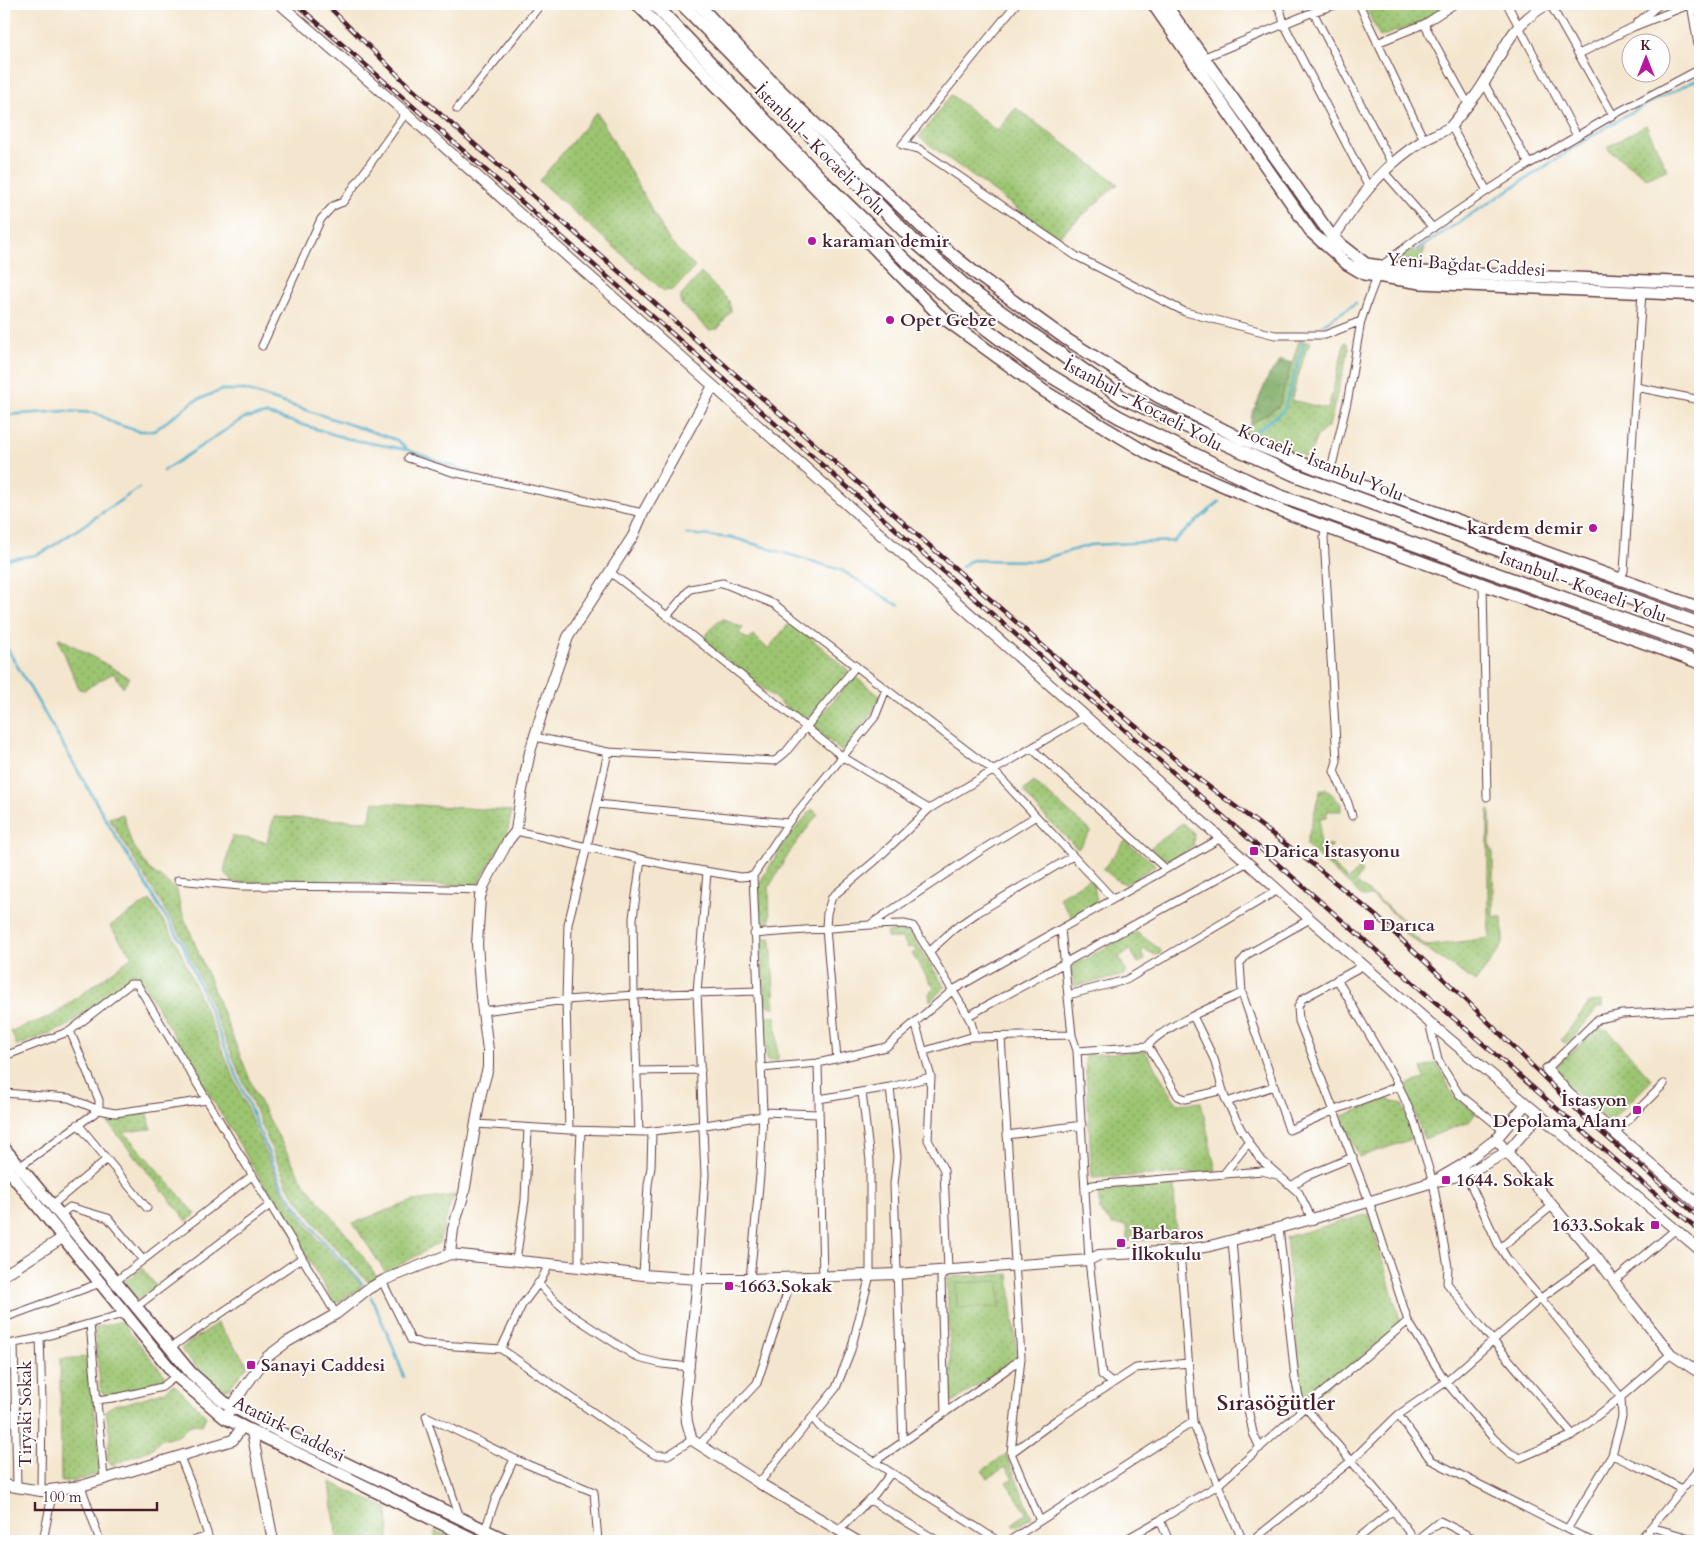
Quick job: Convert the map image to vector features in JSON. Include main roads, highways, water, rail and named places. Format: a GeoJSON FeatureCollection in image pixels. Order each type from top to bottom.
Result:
{"type":"FeatureCollection","features":[{"type":"Feature","properties":{"kind":"highway","name":"İstanbul - Kocaeli Yolu"},"geometry":{"type":"LineString","coordinates":[[654,4],[824,182],[925,279],[1041,370],[1119,417],[1277,495],[1700,647]]}},
{"type":"Feature","properties":{"kind":"highway","name":"Kocaeli - İstanbul Yolu"},"geometry":{"type":"LineString","coordinates":[[682,4],[920,245],[970,290],[1123,398],[1295,475],[1700,624]]}},
{"type":"Feature","properties":{"kind":"main road"},"geometry":{"type":"LineString","coordinates":[[638,4],[938,314],[1044,391],[1149,454],[1292,515],[1700,663]]}},
{"type":"Feature","properties":{"kind":"main road"},"geometry":{"type":"LineString","coordinates":[[698,4],[774,84],[938,243],[979,276],[1066,339],[1157,396],[1242,439],[1330,474],[1700,608]]}},
{"type":"Feature","properties":{"kind":"main road","name":"Yeni Bağdat Caddesi"},"geometry":{"type":"LineString","coordinates":[[1153,4],[1198,60],[1332,238],[1366,264],[1380,272],[1420,283],[1700,294]]}},
{"type":"Feature","properties":{"kind":"main road","name":"Yeni Bağdat Caddesi"},"geometry":{"type":"LineString","coordinates":[[1165,4],[1198,60],[1312,233],[1347,264],[1364,274],[1421,272],[1700,283]]}},
{"type":"Feature","properties":{"kind":"main road"},"geometry":{"type":"LineString","coordinates":[[4,1148],[191,1373],[232,1407],[508,1541]]}},
{"type":"Feature","properties":{"kind":"main road","name":"Atatürk Caddesi"},"geometry":{"type":"LineString","coordinates":[[4,1165],[176,1376],[225,1418],[472,1540]]}},
{"type":"Feature","properties":{"kind":"waterway"},"geometry":{"type":"LineString","coordinates":[[1416,250],[1626,115],[1700,78]]}},
{"type":"Feature","properties":{"kind":"waterway"},"geometry":{"type":"LineString","coordinates":[[1322,325],[1356,303]]}},
{"type":"Feature","properties":{"kind":"waterway"},"geometry":{"type":"LineString","coordinates":[[1256,431],[1284,410],[1304,343]]}},
{"type":"Feature","properties":{"kind":"waterway"},"geometry":{"type":"LineString","coordinates":[[4,415],[65,411],[96,413],[116,424],[138,431],[154,431],[194,401],[222,390],[245,390],[397,440],[407,449]]}},
{"type":"Feature","properties":{"kind":"waterway"},"geometry":{"type":"LineString","coordinates":[[163,471],[244,418],[267,414],[349,439],[408,450],[471,473]]}},
{"type":"Feature","properties":{"kind":"waterway"},"geometry":{"type":"LineString","coordinates":[[4,560],[36,555],[47,550],[139,488]]}},
{"type":"Feature","properties":{"kind":"waterway"},"geometry":{"type":"LineString","coordinates":[[962,567],[973,560],[1036,561],[1090,545],[1174,541],[1219,502]]}},
{"type":"Feature","properties":{"kind":"waterway"},"geometry":{"type":"LineString","coordinates":[[686,534],[734,538],[841,570],[899,605]]}},
{"type":"Feature","properties":{"kind":"waterway"},"geometry":{"type":"LineString","coordinates":[[4,643],[115,835],[182,943],[283,1188],[317,1234],[363,1284]]}},
{"type":"Feature","properties":{"kind":"waterway"},"geometry":{"type":"LineString","coordinates":[[371,1297],[404,1377]]}},
{"type":"Feature","properties":{"kind":"railway"},"geometry":{"type":"LineString","coordinates":[[296,4],[1619,1163],[1700,1231]]}},
{"type":"Feature","properties":{"kind":"railway"},"geometry":{"type":"LineString","coordinates":[[326,4],[412,89],[1109,704],[1200,780],[1315,866],[1376,916],[1464,998],[1585,1118],[1700,1218]]}},
{"type":"Feature","properties":{"kind":"place","name":"karaman demir"},"geometry":{"type":"Point","coordinates":[812,241]}},
{"type":"Feature","properties":{"kind":"place","name":"Opet Gebze"},"geometry":{"type":"Point","coordinates":[890,320]}},
{"type":"Feature","properties":{"kind":"place","name":"kardem demir"},"geometry":{"type":"Point","coordinates":[1593,528]}},
{"type":"Feature","properties":{"kind":"place","name":"Darica İstasyonu"},"geometry":{"type":"Point","coordinates":[1254,851]}},
{"type":"Feature","properties":{"kind":"place","name":"Darıca"},"geometry":{"type":"Point","coordinates":[1369,925]}},
{"type":"Feature","properties":{"kind":"place","name":"İstasyon Depolama Alanı"},"geometry":{"type":"Point","coordinates":[1637,1110]}},
{"type":"Feature","properties":{"kind":"place","name":"1644. Sokak"},"geometry":{"type":"Point","coordinates":[1446,1180]}},
{"type":"Feature","properties":{"kind":"place","name":"1633.Sokak"},"geometry":{"type":"Point","coordinates":[1655,1225]}},
{"type":"Feature","properties":{"kind":"place","name":"Barbaros İlkokulu"},"geometry":{"type":"Point","coordinates":[1121,1243]}},
{"type":"Feature","properties":{"kind":"place","name":"1663.Sokak"},"geometry":{"type":"Point","coordinates":[729,1286]}},
{"type":"Feature","properties":{"kind":"place","name":"Sanayi Caddesi"},"geometry":{"type":"Point","coordinates":[251,1365]}},
{"type":"Feature","properties":{"kind":"district","name":"Sırasöğütler"},"geometry":{"type":"Point","coordinates":[1276,1403]}}]}
